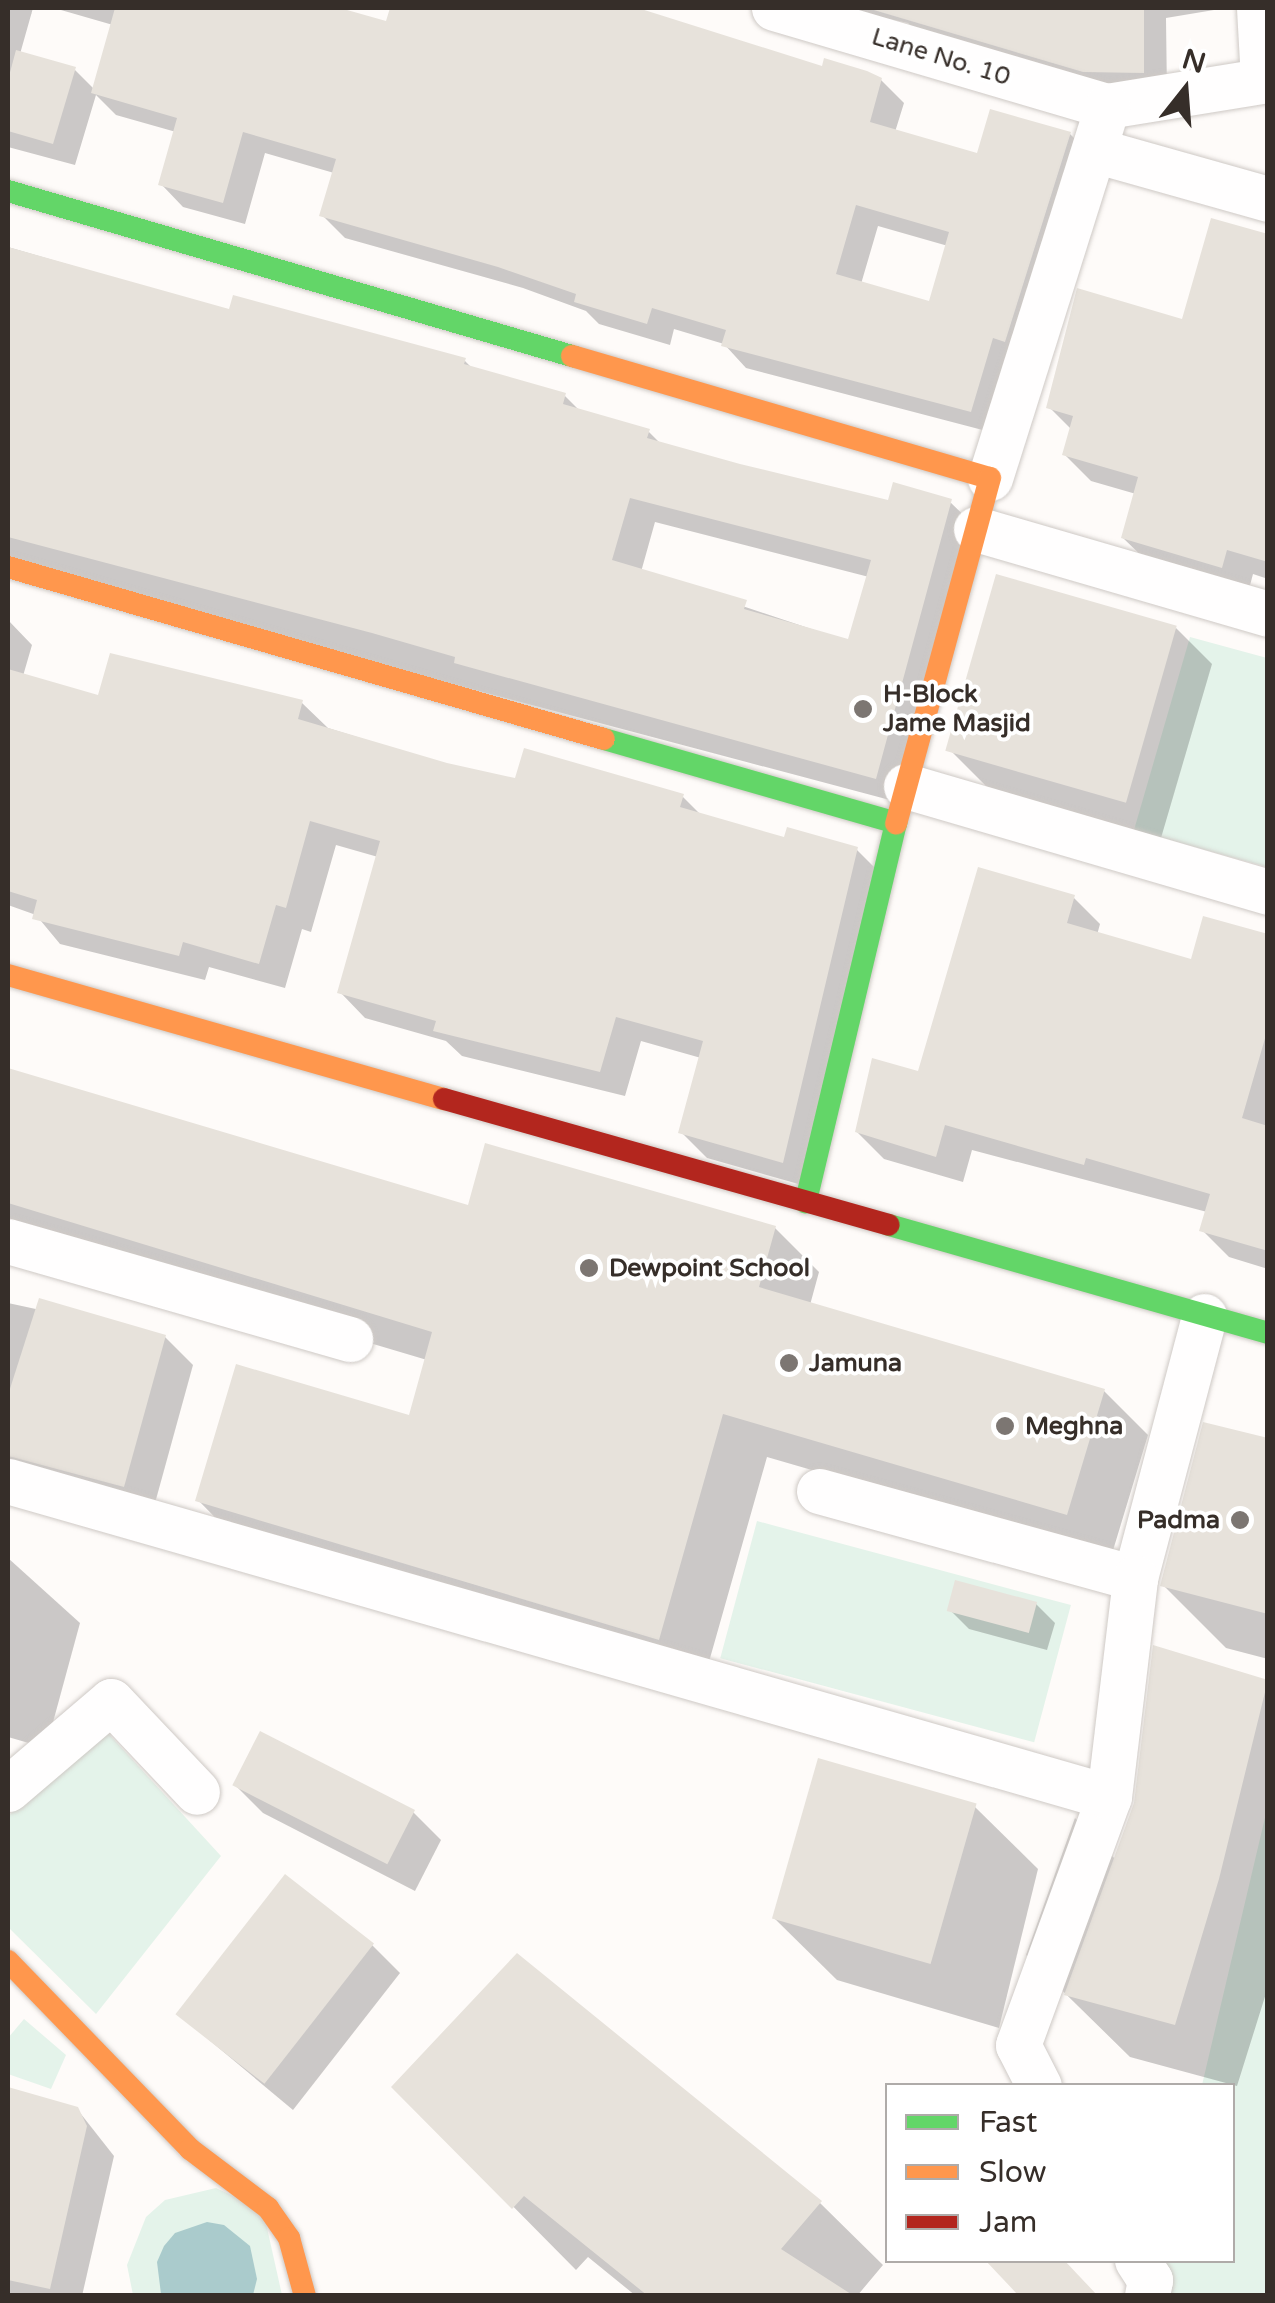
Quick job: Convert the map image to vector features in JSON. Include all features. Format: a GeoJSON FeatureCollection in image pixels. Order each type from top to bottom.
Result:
{"type":"FeatureCollection","features":[{"type":"Feature","properties":{"kind":"street","name":"Lane No. 10"},"geometry":{"type":"LineString","coordinates":[[774,8],[1108,106]]}},
{"type":"Feature","properties":{"kind":"street"},"geometry":{"type":"LineString","coordinates":[[806,1202],[901,805],[990,478],[1108,106],[1265,80],[1259,8]]}},
{"type":"Feature","properties":{"kind":"street"},"geometry":{"type":"LineString","coordinates":[[1094,150],[1268,198]]}},
{"type":"Feature","properties":{"kind":"street"},"geometry":{"type":"LineString","coordinates":[[8,191],[990,478]]}},
{"type":"Feature","properties":{"kind":"street"},"geometry":{"type":"LineString","coordinates":[[976,529],[1268,614]]}},
{"type":"Feature","properties":{"kind":"street"},"geometry":{"type":"LineString","coordinates":[[8,567],[901,805],[1268,892]]}},
{"type":"Feature","properties":{"kind":"street"},"geometry":{"type":"LineString","coordinates":[[8,975],[1268,1334]]}},
{"type":"Feature","properties":{"kind":"street"},"geometry":{"type":"LineString","coordinates":[[8,1241],[350,1339]]}},
{"type":"Feature","properties":{"kind":"street"},"geometry":{"type":"LineString","coordinates":[[1037,2083],[1018,2046],[1110,1797],[1135,1578],[1204,1316]]}},
{"type":"Feature","properties":{"kind":"street"},"geometry":{"type":"LineString","coordinates":[[8,1482],[1110,1797]]}},
{"type":"Feature","properties":{"kind":"street"},"geometry":{"type":"LineString","coordinates":[[819,1491],[1135,1578]]}},
{"type":"Feature","properties":{"kind":"street"},"geometry":{"type":"LineString","coordinates":[[8,1789],[112,1701],[197,1792]]}},
{"type":"Feature","properties":{"kind":"street"},"geometry":{"type":"LineString","coordinates":[[8,1961],[190,2149],[268,2208],[289,2238],[306,2296]]}},
{"type":"Feature","properties":{"kind":"street"},"geometry":{"type":"LineString","coordinates":[[1140,2263],[1150,2280],[1146,2296]]}},
{"type":"Feature","properties":{"kind":"shaded area"},"geometry":{"type":"Polygon","coordinates":[[[1190,637],[1267,658],[1267,867],[1134,830],[1190,637]]]}},
{"type":"Feature","properties":{"kind":"shaded area"},"geometry":{"type":"Polygon","coordinates":[[[757,1521],[1071,1605],[1034,1742],[720,1658],[757,1521]]]}},
{"type":"Feature","properties":{"kind":"shaded area"},"geometry":{"type":"Polygon","coordinates":[[[107,1732],[221,1856],[96,2014],[8,1927],[8,1816],[107,1732]]]}},
{"type":"Feature","properties":{"kind":"shaded area"},"geometry":{"type":"Polygon","coordinates":[[[1267,1809],[1267,2295],[1153,2296],[1161,2263],[1235,2263],[1235,2083],[1202,2083],[1267,1809]]]}},
{"type":"Feature","properties":{"kind":"shaded area"},"geometry":{"type":"Polygon","coordinates":[[[24,2019],[66,2055],[51,2089],[8,2074],[8,2038],[24,2019]]]}},
{"type":"Feature","properties":{"kind":"shaded area"},"geometry":{"type":"Polygon","coordinates":[[[216,2188],[263,2210],[282,2295],[133,2295],[127,2265],[146,2217],[165,2200],[216,2188]]]}},
{"type":"Feature","properties":{"kind":"water"},"geometry":{"type":"Polygon","coordinates":[[[207,2222],[224,2225],[250,2246],[257,2279],[253,2295],[161,2294],[157,2262],[164,2246],[175,2233],[207,2222]]]}},
{"type":"Feature","properties":{"kind":"building"},"geometry":{"type":"Polygon","coordinates":[[[115,8],[340,8],[386,21],[390,8],[638,8],[822,66],[824,58],[867,71],[882,78],[870,122],[977,153],[990,109],[1071,132],[1005,342],[993,338],[971,412],[721,346],[726,330],[652,308],[647,324],[574,302],[576,294],[498,267],[319,216],[336,159],[243,132],[223,203],[158,185],[177,118],[91,93],[115,8]],[[856,205],[836,274],[929,301],[949,232],[856,205]]]}},
{"type":"Feature","properties":{"kind":"building"},"geometry":{"type":"Polygon","coordinates":[[[867,8],[1144,8],[1144,73],[1083,72],[867,8]]]}},
{"type":"Feature","properties":{"kind":"building"},"geometry":{"type":"Polygon","coordinates":[[[16,50],[76,67],[53,144],[8,131],[8,80],[16,50]]]}},
{"type":"Feature","properties":{"kind":"building"},"geometry":{"type":"Polygon","coordinates":[[[1211,218],[1268,234],[1268,562],[1227,550],[1222,568],[1121,538],[1138,477],[1062,455],[1073,416],[1046,408],[1077,288],[1182,319],[1211,218]]]}},
{"type":"Feature","properties":{"kind":"building"},"geometry":{"type":"Polygon","coordinates":[[[8,247],[229,309],[233,295],[466,358],[464,364],[566,393],[563,404],[650,429],[647,438],[740,464],[888,500],[893,482],[952,499],[876,779],[454,663],[455,657],[372,633],[8,537],[8,247]],[[630,498],[612,560],[747,600],[744,609],[848,639],[871,560],[630,498]]]}},
{"type":"Feature","properties":{"kind":"building"},"geometry":{"type":"Polygon","coordinates":[[[996,574],[1177,626],[1126,803],[945,751],[996,574]]]}},
{"type":"Feature","properties":{"kind":"building"},"geometry":{"type":"Polygon","coordinates":[[[110,653],[303,700],[298,719],[447,763],[515,778],[524,748],[684,794],[680,807],[784,837],[787,827],[858,847],[783,1163],[678,1133],[703,1041],[616,1017],[600,1072],[433,1031],[436,1021],[337,993],[380,841],[310,821],[286,908],[276,905],[259,964],[183,942],[179,956],[32,919],[37,900],[8,891],[8,669],[98,695],[110,653]]]}},
{"type":"Feature","properties":{"kind":"building"},"geometry":{"type":"Polygon","coordinates":[[[978,867],[1075,895],[1067,923],[1191,959],[1203,916],[1268,934],[1268,1028],[1242,1118],[1268,1126],[1268,1251],[1199,1231],[1210,1194],[1086,1158],[1084,1165],[945,1125],[936,1157],[855,1132],[872,1058],[918,1071],[978,867]]]}},
{"type":"Feature","properties":{"kind":"building"},"geometry":{"type":"Polygon","coordinates":[[[8,1068],[468,1205],[485,1143],[776,1226],[759,1287],[1105,1389],[1067,1515],[723,1414],[659,1640],[195,1501],[236,1364],[409,1415],[432,1332],[8,1203],[8,1068]]]}},
{"type":"Feature","properties":{"kind":"building"},"geometry":{"type":"Polygon","coordinates":[[[39,1298],[166,1335],[124,1487],[8,1456],[8,1395],[39,1298]]]}},
{"type":"Feature","properties":{"kind":"building","name":"Padma"},"geometry":{"type":"Polygon","coordinates":[[[1203,1422],[1268,1438],[1268,1614],[1160,1586],[1203,1422]]]}},
{"type":"Feature","properties":{"kind":"building"},"geometry":{"type":"Polygon","coordinates":[[[955,1580],[1037,1602],[1029,1633],[947,1611],[955,1580]]]}},
{"type":"Feature","properties":{"kind":"building"},"geometry":{"type":"Polygon","coordinates":[[[1153,1645],[1268,1680],[1219,1879],[1175,2025],[1064,1995],[1134,1803],[1153,1645]]]}},
{"type":"Feature","properties":{"kind":"building"},"geometry":{"type":"Polygon","coordinates":[[[260,1731],[415,1810],[387,1864],[232,1785],[260,1731]]]}},
{"type":"Feature","properties":{"kind":"building"},"geometry":{"type":"Polygon","coordinates":[[[818,1758],[977,1803],[931,1964],[772,1919],[818,1758]]]}},
{"type":"Feature","properties":{"kind":"building"},"geometry":{"type":"Polygon","coordinates":[[[285,1874],[374,1944],[264,2084],[175,2014],[285,1874]]]}},
{"type":"Feature","properties":{"kind":"building"},"geometry":{"type":"Polygon","coordinates":[[[517,1953],[822,2201],[781,2249],[854,2296],[648,2296],[524,2196],[512,2209],[391,2087],[517,1953]]]}},
{"type":"Feature","properties":{"kind":"building"},"geometry":{"type":"Polygon","coordinates":[[[8,2087],[78,2107],[87,2126],[50,2289],[8,2280],[8,2087]]]}},
{"type":"Feature","properties":{"kind":"building"},"geometry":{"type":"Polygon","coordinates":[[[988,2263],[1067,2263],[1098,2296],[1019,2296],[988,2263]]]}},
{"type":"Feature","properties":{"kind":"traffic: fast"},"geometry":{"type":"LineString","coordinates":[[8,191],[572,356]]}},
{"type":"Feature","properties":{"kind":"traffic: fast"},"geometry":{"type":"LineString","coordinates":[[604,739],[896,823],[806,1202]]}},
{"type":"Feature","properties":{"kind":"traffic: fast"},"geometry":{"type":"LineString","coordinates":[[889,1225],[1268,1333]]}},
{"type":"Feature","properties":{"kind":"traffic: slow"},"geometry":{"type":"LineString","coordinates":[[572,356],[990,478],[896,823]]}},
{"type":"Feature","properties":{"kind":"traffic: slow"},"geometry":{"type":"LineString","coordinates":[[8,567],[604,739]]}},
{"type":"Feature","properties":{"kind":"traffic: slow"},"geometry":{"type":"LineString","coordinates":[[8,975],[444,1099]]}},
{"type":"Feature","properties":{"kind":"traffic: slow"},"geometry":{"type":"LineString","coordinates":[[8,1961],[190,2149],[268,2208],[289,2238],[305,2296]]}},
{"type":"Feature","properties":{"kind":"traffic: jam"},"geometry":{"type":"LineString","coordinates":[[444,1099],[889,1225]]}},
{"type":"Feature","properties":{"kind":"place","name":"H-Block Jame Masjid"},"geometry":{"type":"Point","coordinates":[863,709]}},
{"type":"Feature","properties":{"kind":"place","name":"Dewpoint School"},"geometry":{"type":"Point","coordinates":[589,1268]}},
{"type":"Feature","properties":{"kind":"place","name":"Jamuna"},"geometry":{"type":"Point","coordinates":[789,1363]}},
{"type":"Feature","properties":{"kind":"place","name":"Meghna"},"geometry":{"type":"Point","coordinates":[1005,1426]}},
{"type":"Feature","properties":{"kind":"place","name":"Padma"},"geometry":{"type":"Point","coordinates":[1240,1520]}}]}
